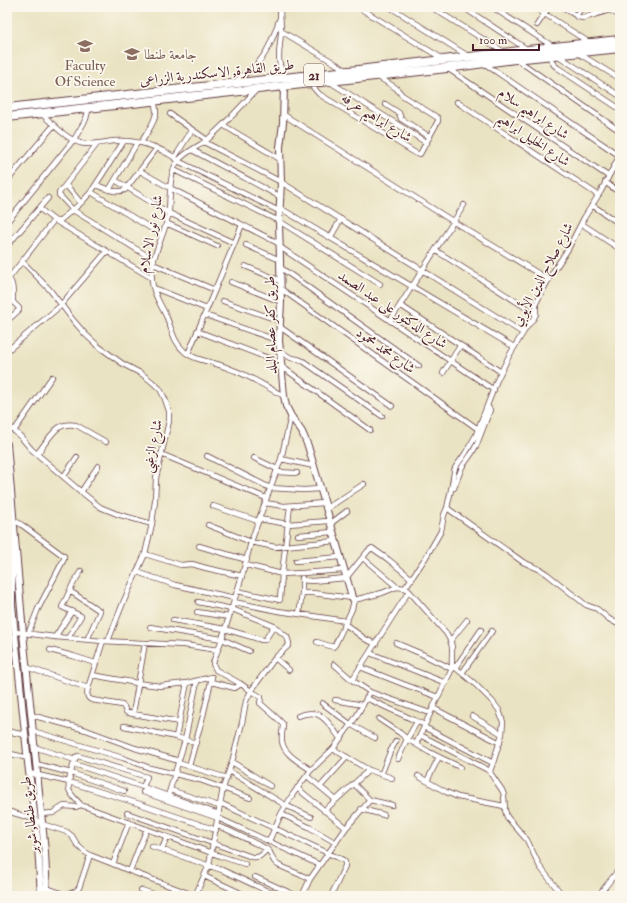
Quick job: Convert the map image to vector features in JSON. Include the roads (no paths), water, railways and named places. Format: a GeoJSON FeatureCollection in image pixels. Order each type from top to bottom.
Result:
{"type":"FeatureCollection","features":[{"type":"Feature","properties":{"kind":"highway","name":"طريق القاهرة, الاسكندرية الزراعى"},"geometry":{"type":"LineString","coordinates":[[150,98],[234,83],[312,82],[375,76],[446,64],[470,57],[504,52],[620,40]]}},
{"type":"Feature","properties":{"kind":"highway","name":"طريق القاهرة, الاسكندرية الزراعى"},"geometry":{"type":"LineString","coordinates":[[7,108],[258,89],[285,82],[349,71],[446,64],[484,63],[620,48]]}},
{"type":"Feature","properties":{"kind":"highway","name":"طريق القاهرة, الاسكندرية الزراعى"},"geometry":{"type":"LineString","coordinates":[[7,117],[89,107],[107,101]]}},
{"type":"Feature","properties":{"kind":"street"},"geometry":{"type":"LineString","coordinates":[[280,7],[281,30],[279,63],[285,82]]}},
{"type":"Feature","properties":{"kind":"street","name":"شارع ابراهيم سلام"},"geometry":{"type":"LineString","coordinates":[[358,7],[446,64],[608,176]]}},
{"type":"Feature","properties":{"kind":"street"},"geometry":{"type":"LineString","coordinates":[[390,7],[470,57]]}},
{"type":"Feature","properties":{"kind":"street"},"geometry":{"type":"LineString","coordinates":[[431,7],[504,52]]}},
{"type":"Feature","properties":{"kind":"street"},"geometry":{"type":"LineString","coordinates":[[463,7],[528,50]]}},
{"type":"Feature","properties":{"kind":"street"},"geometry":{"type":"LineString","coordinates":[[472,13],[476,7]]}},
{"type":"Feature","properties":{"kind":"street"},"geometry":{"type":"LineString","coordinates":[[492,7],[554,47]]}},
{"type":"Feature","properties":{"kind":"street"},"geometry":{"type":"LineString","coordinates":[[534,7],[590,43]]}},
{"type":"Feature","properties":{"kind":"street"},"geometry":{"type":"LineString","coordinates":[[538,25],[549,7]]}},
{"type":"Feature","properties":{"kind":"street"},"geometry":{"type":"LineString","coordinates":[[562,7],[581,18],[586,18],[617,7]]}},
{"type":"Feature","properties":{"kind":"street"},"geometry":{"type":"LineString","coordinates":[[576,16],[582,7]]}},
{"type":"Feature","properties":{"kind":"street"},"geometry":{"type":"LineString","coordinates":[[606,7],[620,16]]}},
{"type":"Feature","properties":{"kind":"street"},"geometry":{"type":"LineString","coordinates":[[234,83],[255,65],[265,54],[280,18]]}},
{"type":"Feature","properties":{"kind":"street"},"geometry":{"type":"LineString","coordinates":[[281,30],[349,71]]}},
{"type":"Feature","properties":{"kind":"street"},"geometry":{"type":"LineString","coordinates":[[578,53],[620,79]]}},
{"type":"Feature","properties":{"kind":"street"},"geometry":{"type":"LineString","coordinates":[[553,55],[620,96]]}},
{"type":"Feature","properties":{"kind":"street"},"geometry":{"type":"LineString","coordinates":[[553,55],[554,65],[620,109]]}},
{"type":"Feature","properties":{"kind":"street"},"geometry":{"type":"LineString","coordinates":[[515,59],[620,131]]}},
{"type":"Feature","properties":{"kind":"street"},"geometry":{"type":"LineString","coordinates":[[484,63],[620,155]]}},
{"type":"Feature","properties":{"kind":"street","name":"شارع ابراهيم عرفه"},"geometry":{"type":"LineString","coordinates":[[312,82],[315,91],[319,94],[417,154],[420,154],[438,121],[438,118],[402,95],[396,88],[375,76]]}},
{"type":"Feature","properties":{"kind":"street"},"geometry":{"type":"LineString","coordinates":[[329,81],[427,143]]}},
{"type":"Feature","properties":{"kind":"street","name":"طريق كفر عصام البلد"},"geometry":{"type":"LineString","coordinates":[[285,82],[283,129],[280,147],[281,197],[279,221],[281,268],[279,341],[284,396],[286,406],[305,439],[353,599]]}},
{"type":"Feature","properties":{"kind":"street","name":"شارع نور الاسلام"},"geometry":{"type":"LineString","coordinates":[[258,89],[205,141],[176,159],[170,188],[169,213],[154,262],[152,278],[157,297],[176,340],[188,354],[238,372],[284,396]]}},
{"type":"Feature","properties":{"kind":"street"},"geometry":{"type":"LineString","coordinates":[[109,190],[156,116],[156,109],[150,98]]}},
{"type":"Feature","properties":{"kind":"street","name":"شارع الخليل ابراهيم"},"geometry":{"type":"LineString","coordinates":[[457,102],[598,196]]}},
{"type":"Feature","properties":{"kind":"street"},"geometry":{"type":"LineString","coordinates":[[385,104],[399,113],[402,120],[430,137]]}},
{"type":"Feature","properties":{"kind":"street"},"geometry":{"type":"LineString","coordinates":[[7,222],[74,140],[86,119],[89,107]]}},
{"type":"Feature","properties":{"kind":"street"},"geometry":{"type":"LineString","coordinates":[[41,113],[66,135],[74,140],[87,144],[124,141],[157,148],[176,159],[280,209],[514,347]]}},
{"type":"Feature","properties":{"kind":"street"},"geometry":{"type":"LineString","coordinates":[[170,114],[205,141],[281,182],[523,333]]}},
{"type":"Feature","properties":{"kind":"street"},"geometry":{"type":"LineString","coordinates":[[284,115],[549,280]]}},
{"type":"Feature","properties":{"kind":"street"},"geometry":{"type":"LineString","coordinates":[[7,181],[54,125]]}},
{"type":"Feature","properties":{"kind":"street"},"geometry":{"type":"LineString","coordinates":[[223,125],[280,159]]}},
{"type":"Feature","properties":{"kind":"street"},"geometry":{"type":"LineString","coordinates":[[176,159],[192,130]]}},
{"type":"Feature","properties":{"kind":"street"},"geometry":{"type":"LineString","coordinates":[[7,321],[19,310],[13,302],[13,287],[8,278],[56,221],[73,210],[91,192],[124,141]]}},
{"type":"Feature","properties":{"kind":"street"},"geometry":{"type":"LineString","coordinates":[[97,144],[59,195],[73,210],[154,262],[215,290]]}},
{"type":"Feature","properties":{"kind":"street"},"geometry":{"type":"LineString","coordinates":[[96,185],[116,192],[127,188],[157,148]]}},
{"type":"Feature","properties":{"kind":"street"},"geometry":{"type":"LineString","coordinates":[[192,150],[281,197]]}},
{"type":"Feature","properties":{"kind":"street","name":"شارع صلاح الدين الأيوبي"},"geometry":{"type":"LineString","coordinates":[[352,680],[376,644],[407,590],[412,578],[441,531],[455,468],[473,441],[501,372],[514,347],[536,314],[536,302],[598,196],[620,155]]}},
{"type":"Feature","properties":{"kind":"street"},"geometry":{"type":"LineString","coordinates":[[615,165],[620,168]]}},
{"type":"Feature","properties":{"kind":"street"},"geometry":{"type":"LineString","coordinates":[[174,170],[279,221],[380,284]]}},
{"type":"Feature","properties":{"kind":"street","name":"شارع الدكتور على عبد الصمد"},"geometry":{"type":"LineString","coordinates":[[140,171],[280,246],[494,390]]}},
{"type":"Feature","properties":{"kind":"street"},"geometry":{"type":"LineString","coordinates":[[115,180],[169,213],[234,243]]}},
{"type":"Feature","properties":{"kind":"street"},"geometry":{"type":"LineString","coordinates":[[605,182],[620,193]]}},
{"type":"Feature","properties":{"kind":"street"},"geometry":{"type":"LineString","coordinates":[[66,185],[81,203]]}},
{"type":"Feature","properties":{"kind":"street"},"geometry":{"type":"LineString","coordinates":[[91,192],[162,235]]}},
{"type":"Feature","properties":{"kind":"street"},"geometry":{"type":"LineString","coordinates":[[7,246],[48,198]]}},
{"type":"Feature","properties":{"kind":"street"},"geometry":{"type":"LineString","coordinates":[[390,321],[464,205]]}},
{"type":"Feature","properties":{"kind":"street"},"geometry":{"type":"LineString","coordinates":[[592,205],[620,224]]}},
{"type":"Feature","properties":{"kind":"street"},"geometry":{"type":"LineString","coordinates":[[40,209],[56,221],[152,278]]}},
{"type":"Feature","properties":{"kind":"street"},"geometry":{"type":"LineString","coordinates":[[330,238],[341,219]]}},
{"type":"Feature","properties":{"kind":"street"},"geometry":{"type":"LineString","coordinates":[[166,223],[217,246]]}},
{"type":"Feature","properties":{"kind":"street"},"geometry":{"type":"LineString","coordinates":[[582,224],[620,250]]}},
{"type":"Feature","properties":{"kind":"street"},"geometry":{"type":"LineString","coordinates":[[188,354],[242,225]]}},
{"type":"Feature","properties":{"kind":"street"},"geometry":{"type":"LineString","coordinates":[[246,245],[280,260]]}},
{"type":"Feature","properties":{"kind":"street"},"geometry":{"type":"LineString","coordinates":[[435,250],[536,314]]}},
{"type":"Feature","properties":{"kind":"street"},"geometry":{"type":"LineString","coordinates":[[7,351],[61,305],[107,251]]}},
{"type":"Feature","properties":{"kind":"street","name":"شارع الزغبى"},"geometry":{"type":"LineString","coordinates":[[22,261],[50,290],[85,334],[98,346],[123,364],[142,374],[160,389],[169,410],[169,421],[156,478],[152,524],[145,554],[108,641]]}},
{"type":"Feature","properties":{"kind":"street"},"geometry":{"type":"LineString","coordinates":[[245,266],[281,281]]}},
{"type":"Feature","properties":{"kind":"street"},"geometry":{"type":"LineString","coordinates":[[281,268],[419,366]]}},
{"type":"Feature","properties":{"kind":"street"},"geometry":{"type":"LineString","coordinates":[[231,282],[281,302]]}},
{"type":"Feature","properties":{"kind":"street"},"geometry":{"type":"LineString","coordinates":[[154,288],[207,309]]}},
{"type":"Feature","properties":{"kind":"street","name":"شارع محمد محمود"},"geometry":{"type":"LineString","coordinates":[[281,289],[478,429]]}},
{"type":"Feature","properties":{"kind":"street"},"geometry":{"type":"LineString","coordinates":[[223,301],[280,324],[392,406]]}},
{"type":"Feature","properties":{"kind":"street"},"geometry":{"type":"LineString","coordinates":[[400,305],[501,372]]}},
{"type":"Feature","properties":{"kind":"street"},"geometry":{"type":"LineString","coordinates":[[205,315],[279,341]]}},
{"type":"Feature","properties":{"kind":"street"},"geometry":{"type":"LineString","coordinates":[[197,331],[281,364],[370,430]]}},
{"type":"Feature","properties":{"kind":"street"},"geometry":{"type":"LineString","coordinates":[[443,373],[460,346]]}},
{"type":"Feature","properties":{"kind":"street"},"geometry":{"type":"LineString","coordinates":[[280,351],[291,358],[303,361],[382,416]]}},
{"type":"Feature","properties":{"kind":"street"},"geometry":{"type":"LineString","coordinates":[[14,431],[52,377]]}},
{"type":"Feature","properties":{"kind":"street","name":"شارع صلاح الدين الأيوبي"},"geometry":{"type":"LineString","coordinates":[[447,508],[450,506],[460,471],[477,444],[490,410],[488,406]]}},
{"type":"Feature","properties":{"kind":"street"},"geometry":{"type":"LineString","coordinates":[[292,416],[281,459],[258,520],[235,600],[213,664],[216,670],[261,697],[260,703],[283,724],[282,741],[284,749],[311,770]]}},
{"type":"Feature","properties":{"kind":"street"},"geometry":{"type":"LineString","coordinates":[[7,424],[31,449],[100,507],[152,524]]}},
{"type":"Feature","properties":{"kind":"street"},"geometry":{"type":"LineString","coordinates":[[37,454],[57,429],[65,425],[76,425],[106,442]]}},
{"type":"Feature","properties":{"kind":"street","name":"طريق طنطا, شوبر"},"geometry":{"type":"LineString","coordinates":[[7,444],[10,523],[9,536],[12,574],[10,604],[16,632],[34,819],[44,888],[47,896]]}},
{"type":"Feature","properties":{"kind":"street"},"geometry":{"type":"LineString","coordinates":[[161,454],[265,500],[284,506],[324,503]]}},
{"type":"Feature","properties":{"kind":"street"},"geometry":{"type":"LineString","coordinates":[[206,456],[270,488],[304,490],[320,489]]}},
{"type":"Feature","properties":{"kind":"street"},"geometry":{"type":"LineString","coordinates":[[64,476],[77,457]]}},
{"type":"Feature","properties":{"kind":"street"},"geometry":{"type":"LineString","coordinates":[[254,458],[276,471],[297,473]]}},
{"type":"Feature","properties":{"kind":"street"},"geometry":{"type":"LineString","coordinates":[[281,459],[314,466]]}},
{"type":"Feature","properties":{"kind":"street"},"geometry":{"type":"LineString","coordinates":[[81,492],[98,466]]}},
{"type":"Feature","properties":{"kind":"street"},"geometry":{"type":"LineString","coordinates":[[326,509],[364,484]]}},
{"type":"Feature","properties":{"kind":"street","name":"طريق طنطا, شوبر"},"geometry":{"type":"LineString","coordinates":[[7,504],[25,633],[26,667],[42,824],[44,888],[41,896]]}},
{"type":"Feature","properties":{"kind":"street"},"geometry":{"type":"LineString","coordinates":[[213,506],[258,520],[288,524],[330,522],[347,511]]}},
{"type":"Feature","properties":{"kind":"street"},"geometry":{"type":"LineString","coordinates":[[237,592],[280,600],[290,506]]}},
{"type":"Feature","properties":{"kind":"street"},"geometry":{"type":"LineString","coordinates":[[447,508],[523,562],[547,574],[586,605],[597,609],[609,619],[620,625]]}},
{"type":"Feature","properties":{"kind":"street"},"geometry":{"type":"LineString","coordinates":[[10,523],[20,524],[64,556],[64,559],[25,633]]}},
{"type":"Feature","properties":{"kind":"street"},"geometry":{"type":"LineString","coordinates":[[208,525],[251,542],[275,547],[335,541]]}},
{"type":"Feature","properties":{"kind":"street"},"geometry":{"type":"LineString","coordinates":[[298,535],[333,532]]}},
{"type":"Feature","properties":{"kind":"street"},"geometry":{"type":"LineString","coordinates":[[199,546],[282,574],[302,574],[344,570]]}},
{"type":"Feature","properties":{"kind":"street"},"geometry":{"type":"LineString","coordinates":[[302,580],[312,581],[346,578],[370,549],[373,549],[412,578]]}},
{"type":"Feature","properties":{"kind":"street"},"geometry":{"type":"LineString","coordinates":[[145,554],[182,565],[192,564],[242,576]]}},
{"type":"Feature","properties":{"kind":"street"},"geometry":{"type":"LineString","coordinates":[[296,561],[340,557]]}},
{"type":"Feature","properties":{"kind":"street"},"geometry":{"type":"LineString","coordinates":[[363,558],[397,587],[407,590],[446,633],[451,640],[453,654],[452,663],[454,668]]}},
{"type":"Feature","properties":{"kind":"street"},"geometry":{"type":"LineString","coordinates":[[68,638],[81,616],[62,607],[81,571]]}},
{"type":"Feature","properties":{"kind":"street"},"geometry":{"type":"LineString","coordinates":[[137,572],[175,585],[278,611],[346,623],[365,638],[376,644]]}},
{"type":"Feature","properties":{"kind":"street"},"geometry":{"type":"LineString","coordinates":[[299,614],[302,593],[302,574]]}},
{"type":"Feature","properties":{"kind":"street"},"geometry":{"type":"LineString","coordinates":[[302,593],[353,599],[382,593],[397,587]]}},
{"type":"Feature","properties":{"kind":"street"},"geometry":{"type":"LineString","coordinates":[[70,591],[100,611],[87,640]]}},
{"type":"Feature","properties":{"kind":"street"},"geometry":{"type":"LineString","coordinates":[[317,642],[334,646],[336,644],[352,609],[353,599]]}},
{"type":"Feature","properties":{"kind":"street"},"geometry":{"type":"LineString","coordinates":[[7,811],[34,819],[42,824],[67,832],[72,836],[78,846],[90,855],[130,872],[195,896],[209,865],[223,788],[232,762],[246,701],[251,691],[275,658],[289,646],[287,637],[274,626],[232,609],[198,602]]}},
{"type":"Feature","properties":{"kind":"street"},"geometry":{"type":"LineString","coordinates":[[55,637],[72,611]]}},
{"type":"Feature","properties":{"kind":"street"},"geometry":{"type":"LineString","coordinates":[[197,612],[229,617]]}},
{"type":"Feature","properties":{"kind":"street"},"geometry":{"type":"LineString","coordinates":[[173,620],[225,629],[264,640],[274,626]]}},
{"type":"Feature","properties":{"kind":"street"},"geometry":{"type":"LineString","coordinates":[[451,640],[467,620]]}},
{"type":"Feature","properties":{"kind":"street"},"geometry":{"type":"LineString","coordinates":[[150,627],[222,639],[249,651]]}},
{"type":"Feature","properties":{"kind":"street"},"geometry":{"type":"LineString","coordinates":[[416,744],[438,697],[454,668],[481,630]]}},
{"type":"Feature","properties":{"kind":"street"},"geometry":{"type":"LineString","coordinates":[[462,673],[492,631]]}},
{"type":"Feature","properties":{"kind":"street"},"geometry":{"type":"LineString","coordinates":[[16,632],[87,640],[184,645],[218,650]]}},
{"type":"Feature","properties":{"kind":"street"},"geometry":{"type":"LineString","coordinates":[[102,641],[88,688],[87,694],[90,699],[122,706],[126,712],[133,714],[180,722]]}},
{"type":"Feature","properties":{"kind":"street"},"geometry":{"type":"LineString","coordinates":[[133,714],[144,643]]}},
{"type":"Feature","properties":{"kind":"street"},"geometry":{"type":"LineString","coordinates":[[396,643],[454,668],[462,673],[474,683],[499,710],[503,722],[502,734],[500,744],[492,763],[490,771],[491,774],[504,795],[504,806],[507,817],[527,840],[540,867],[563,896]]}},
{"type":"Feature","properties":{"kind":"street"},"geometry":{"type":"LineString","coordinates":[[50,650],[95,664]]}},
{"type":"Feature","properties":{"kind":"street"},"geometry":{"type":"LineString","coordinates":[[370,654],[446,683]]}},
{"type":"Feature","properties":{"kind":"street"},"geometry":{"type":"LineString","coordinates":[[275,658],[289,670]]}},
{"type":"Feature","properties":{"kind":"street"},"geometry":{"type":"LineString","coordinates":[[334,664],[352,680],[370,692],[432,710],[500,744]]}},
{"type":"Feature","properties":{"kind":"street"},"geometry":{"type":"LineString","coordinates":[[26,667],[88,688]]}},
{"type":"Feature","properties":{"kind":"street"},"geometry":{"type":"LineString","coordinates":[[360,667],[438,697]]}},
{"type":"Feature","properties":{"kind":"street"},"geometry":{"type":"LineString","coordinates":[[92,675],[160,686],[187,683],[211,677],[196,744],[189,766]]}},
{"type":"Feature","properties":{"kind":"street"},"geometry":{"type":"LineString","coordinates":[[168,796],[185,740],[197,681]]}},
{"type":"Feature","properties":{"kind":"street"},"geometry":{"type":"LineString","coordinates":[[211,682],[235,688],[241,684]]}},
{"type":"Feature","properties":{"kind":"street"},"geometry":{"type":"LineString","coordinates":[[176,737],[187,683]]}},
{"type":"Feature","properties":{"kind":"street"},"geometry":{"type":"LineString","coordinates":[[269,841],[281,814],[297,788],[311,770],[333,749],[356,717],[370,692]]}},
{"type":"Feature","properties":{"kind":"street"},"geometry":{"type":"LineString","coordinates":[[366,698],[425,726],[492,763]]}},
{"type":"Feature","properties":{"kind":"street"},"geometry":{"type":"LineString","coordinates":[[335,700],[363,705]]}},
{"type":"Feature","properties":{"kind":"street"},"geometry":{"type":"LineString","coordinates":[[322,703],[350,724],[375,738]]}},
{"type":"Feature","properties":{"kind":"street"},"geometry":{"type":"LineString","coordinates":[[298,716],[318,714],[340,738]]}},
{"type":"Feature","properties":{"kind":"street"},"geometry":{"type":"LineString","coordinates":[[31,716],[86,730],[135,748],[227,778]]}},
{"type":"Feature","properties":{"kind":"street"},"geometry":{"type":"LineString","coordinates":[[472,716],[502,734]]}},
{"type":"Feature","properties":{"kind":"street"},"geometry":{"type":"LineString","coordinates":[[379,718],[407,739],[460,767]]}},
{"type":"Feature","properties":{"kind":"street"},"geometry":{"type":"LineString","coordinates":[[398,759],[417,722]]}},
{"type":"Feature","properties":{"kind":"street"},"geometry":{"type":"LineString","coordinates":[[124,726],[176,737],[196,744]]}},
{"type":"Feature","properties":{"kind":"street"},"geometry":{"type":"LineString","coordinates":[[7,730],[25,735]]}},
{"type":"Feature","properties":{"kind":"street"},"geometry":{"type":"LineString","coordinates":[[32,731],[123,758],[150,768],[200,780],[250,798]]}},
{"type":"Feature","properties":{"kind":"street"},"geometry":{"type":"LineString","coordinates":[[420,735],[490,771]]}},
{"type":"Feature","properties":{"kind":"street"},"geometry":{"type":"LineString","coordinates":[[380,775],[396,741]]}},
{"type":"Feature","properties":{"kind":"street"},"geometry":{"type":"LineString","coordinates":[[34,747],[143,790],[218,816]]}},
{"type":"Feature","properties":{"kind":"street"},"geometry":{"type":"LineString","coordinates":[[333,749],[369,770],[392,778]]}},
{"type":"Feature","properties":{"kind":"street"},"geometry":{"type":"LineString","coordinates":[[7,753],[28,758]]}},
{"type":"Feature","properties":{"kind":"street"},"geometry":{"type":"LineString","coordinates":[[143,790],[147,777],[78,756],[76,757],[70,773],[69,788],[80,805],[245,864]]}},
{"type":"Feature","properties":{"kind":"street"},"geometry":{"type":"LineString","coordinates":[[320,787],[347,757]]}},
{"type":"Feature","properties":{"kind":"street"},"geometry":{"type":"LineString","coordinates":[[427,780],[439,757]]}},
{"type":"Feature","properties":{"kind":"street"},"geometry":{"type":"LineString","coordinates":[[232,762],[270,786]]}},
{"type":"Feature","properties":{"kind":"street"},"geometry":{"type":"LineString","coordinates":[[36,764],[70,773],[124,791]]}},
{"type":"Feature","properties":{"kind":"street"},"geometry":{"type":"LineString","coordinates":[[324,811],[369,770]]}},
{"type":"Feature","properties":{"kind":"street"},"geometry":{"type":"LineString","coordinates":[[229,771],[286,805],[311,817]]}},
{"type":"Feature","properties":{"kind":"street"},"geometry":{"type":"LineString","coordinates":[[29,773],[69,782],[216,828],[228,830],[267,849],[271,854],[274,863],[310,879]]}},
{"type":"Feature","properties":{"kind":"street"},"geometry":{"type":"LineString","coordinates":[[307,776],[336,800]]}},
{"type":"Feature","properties":{"kind":"street"},"geometry":{"type":"LineString","coordinates":[[418,776],[458,797],[504,806]]}},
{"type":"Feature","properties":{"kind":"street"},"geometry":{"type":"LineString","coordinates":[[354,784],[370,800],[392,805]]}},
{"type":"Feature","properties":{"kind":"street"},"geometry":{"type":"LineString","coordinates":[[297,788],[346,828]]}},
{"type":"Feature","properties":{"kind":"street"},"geometry":{"type":"LineString","coordinates":[[143,790],[168,796],[218,816],[320,865]]}},
{"type":"Feature","properties":{"kind":"street"},"geometry":{"type":"LineString","coordinates":[[170,790],[220,804],[275,827],[343,860],[345,862],[345,866],[331,896]]}},
{"type":"Feature","properties":{"kind":"street"},"geometry":{"type":"LineString","coordinates":[[302,896],[310,879],[346,828],[370,800]]}},
{"type":"Feature","properties":{"kind":"street"},"geometry":{"type":"LineString","coordinates":[[41,814],[53,813],[64,806],[76,807],[80,805]]}},
{"type":"Feature","properties":{"kind":"street"},"geometry":{"type":"LineString","coordinates":[[362,809],[384,815]]}},
{"type":"Feature","properties":{"kind":"street"},"geometry":{"type":"LineString","coordinates":[[127,813],[214,843],[246,856],[256,858],[261,857],[267,849]]}},
{"type":"Feature","properties":{"kind":"street"},"geometry":{"type":"LineString","coordinates":[[281,814],[336,843]]}},
{"type":"Feature","properties":{"kind":"street"},"geometry":{"type":"LineString","coordinates":[[114,864],[129,822]]}},
{"type":"Feature","properties":{"kind":"street"},"geometry":{"type":"LineString","coordinates":[[130,872],[148,829]]}},
{"type":"Feature","properties":{"kind":"street"},"geometry":{"type":"LineString","coordinates":[[162,849],[167,837]]}},
{"type":"Feature","properties":{"kind":"street"},"geometry":{"type":"LineString","coordinates":[[151,846],[227,872],[278,896]]}},
{"type":"Feature","properties":{"kind":"street"},"geometry":{"type":"LineString","coordinates":[[44,888],[68,896],[76,891],[79,888],[90,855]]}},
{"type":"Feature","properties":{"kind":"street"},"geometry":{"type":"LineString","coordinates":[[598,896],[620,868]]}},
{"type":"Feature","properties":{"kind":"street"},"geometry":{"type":"LineString","coordinates":[[204,876],[247,896]]}},
{"type":"Feature","properties":{"kind":"street"},"geometry":{"type":"LineString","coordinates":[[255,877],[297,896]]}},
{"type":"Feature","properties":{"kind":"street"},"geometry":{"type":"LineString","coordinates":[[141,890],[160,896]]}},
{"type":"Feature","properties":{"kind":"place","name":"Faculty Of Science"},"geometry":{"type":"Point","coordinates":[85,46]}},
{"type":"Feature","properties":{"kind":"place","name":"جامعة طنطا"},"geometry":{"type":"Point","coordinates":[132,54]}}]}
